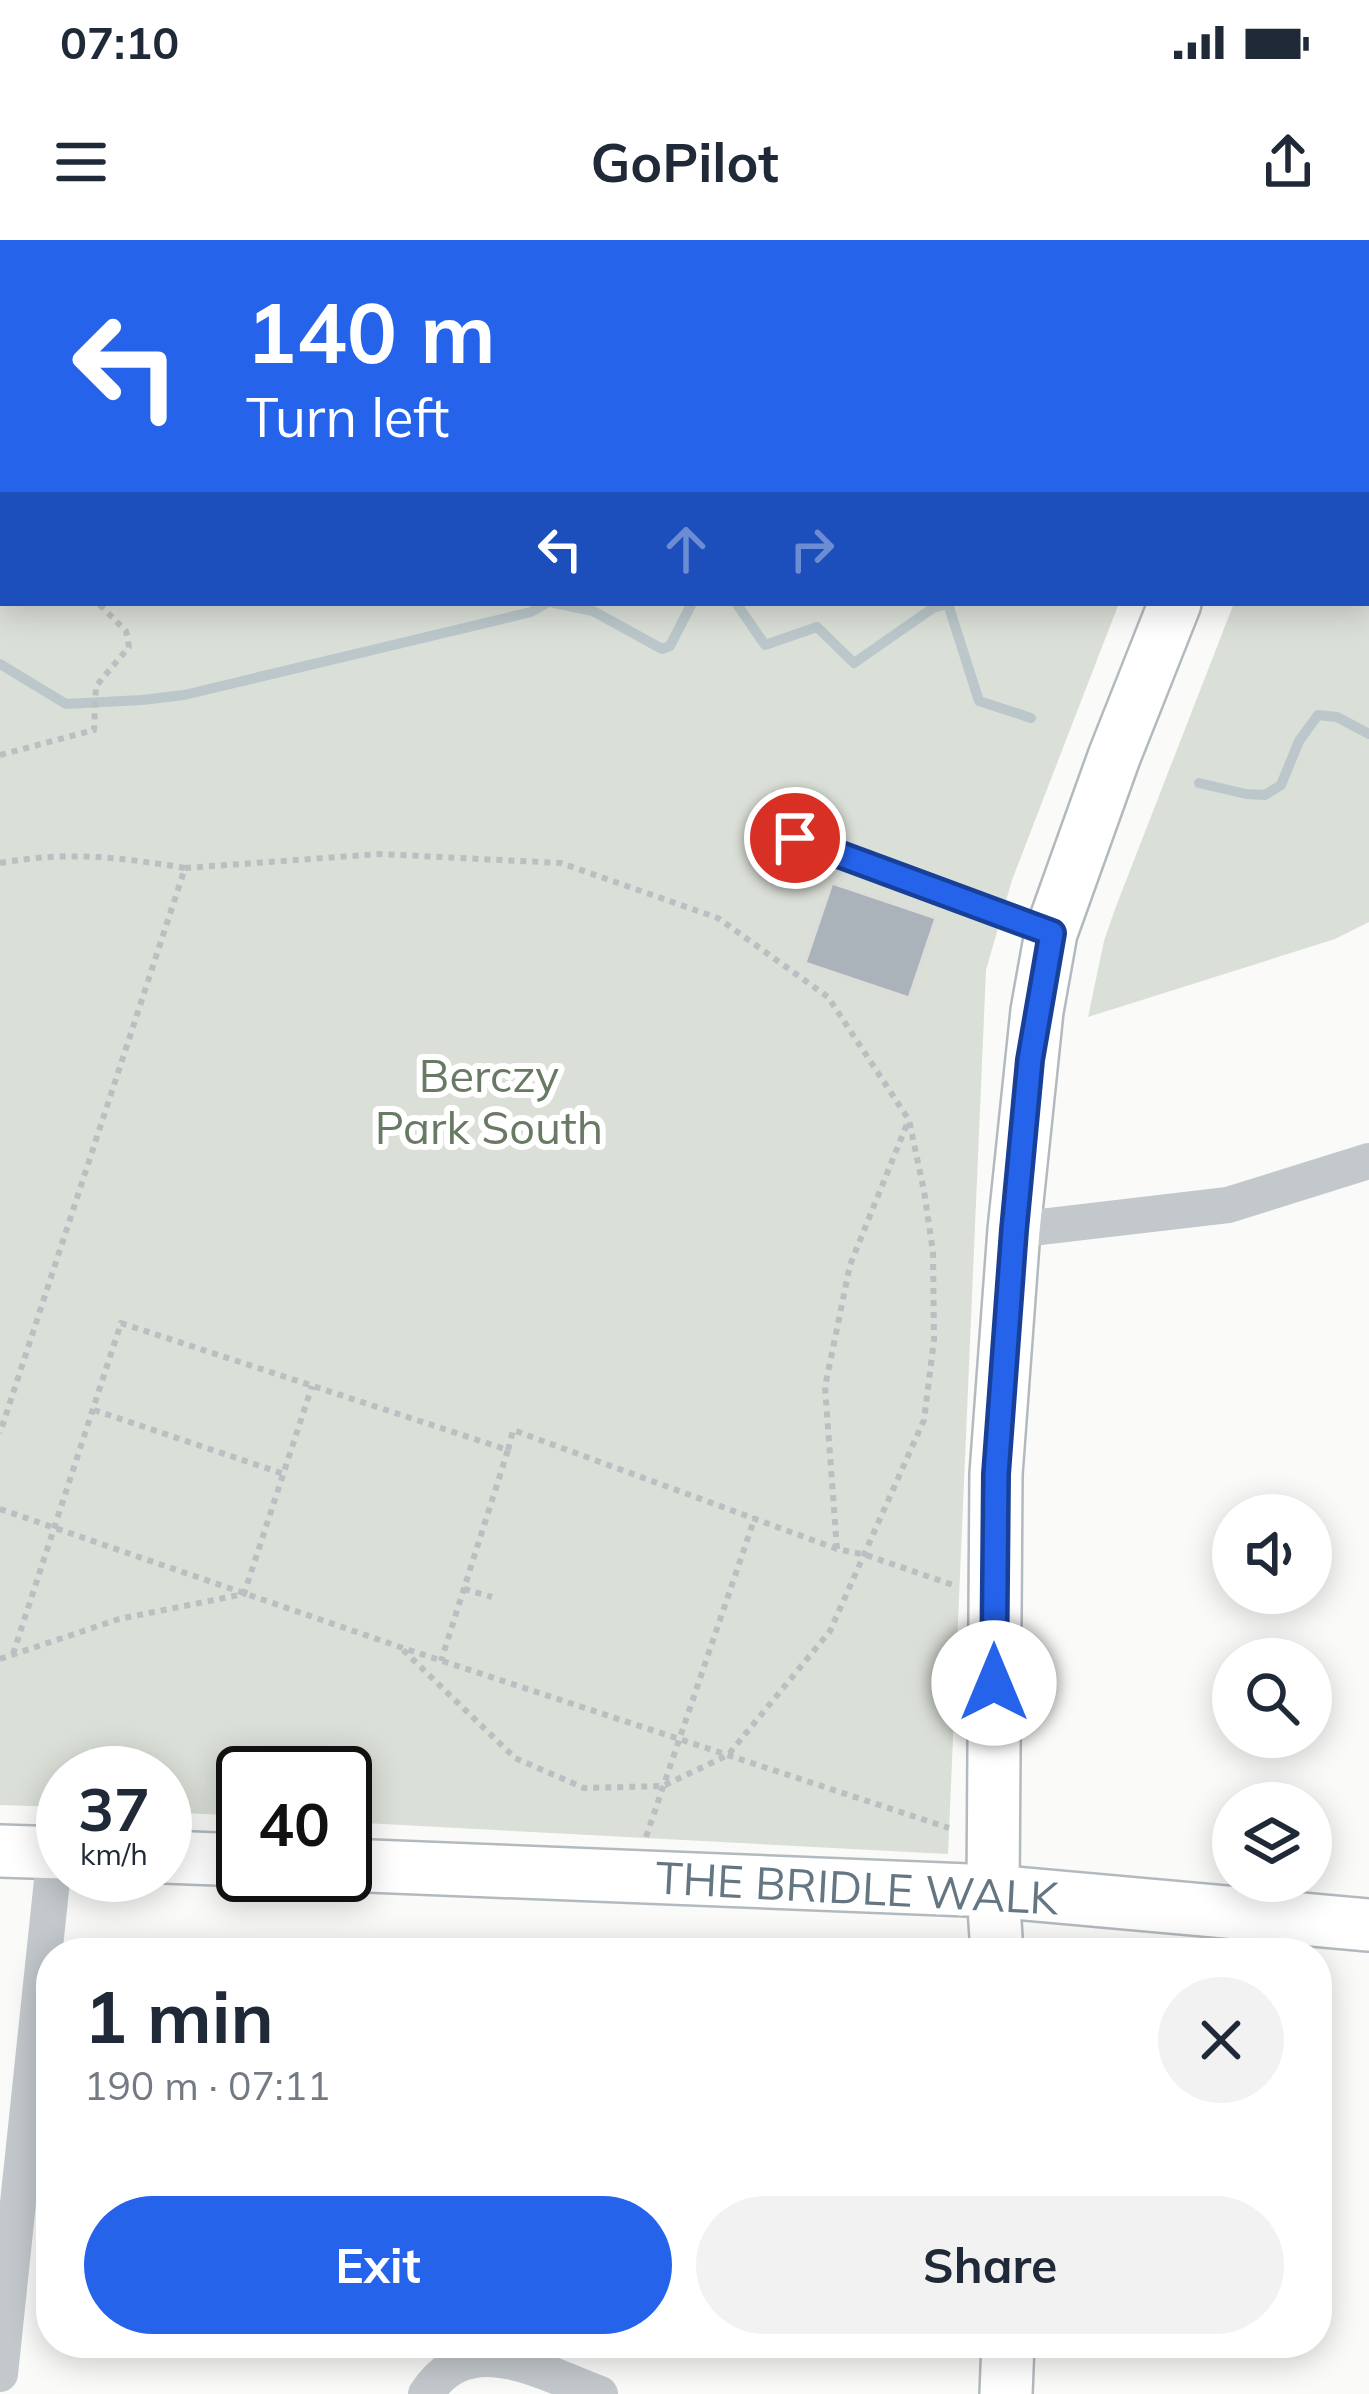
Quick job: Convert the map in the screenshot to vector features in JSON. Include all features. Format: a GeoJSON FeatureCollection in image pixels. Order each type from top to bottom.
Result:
{"type":"FeatureCollection","features":[{"type":"Feature","properties":{"kind":"street"},"geometry":{"type":"LineString","coordinates":[[996,1938],[992,1892],[996,1474],[1030,1060],[1052,933],[1174,606]]}},
{"type":"Feature","properties":{"kind":"street"},"geometry":{"type":"LineString","coordinates":[[1014,1230],[1228,1204],[1369,1161]]}},
{"type":"Feature","properties":{"kind":"street"},"geometry":{"type":"LineString","coordinates":[[0,1851],[36,1852]]}},
{"type":"Feature","properties":{"kind":"street","name":"THE BRIDLE WALK"},"geometry":{"type":"LineString","coordinates":[[372,1866],[992,1892],[1369,1925]]}},
{"type":"Feature","properties":{"kind":"street"},"geometry":{"type":"LineString","coordinates":[[49,1938],[53,1902]]}},
{"type":"Feature","properties":{"kind":"street"},"geometry":{"type":"LineString","coordinates":[[0,2374],[36,2056]]}},
{"type":"Feature","properties":{"kind":"street"},"geometry":{"type":"LineString","coordinates":[[426,2394],[455,2364],[486,2358],[519,2363],[600,2394]]}},
{"type":"Feature","properties":{"kind":"street"},"geometry":{"type":"LineString","coordinates":[[1006,2394],[1007,2358]]}},
{"type":"Feature","properties":{"kind":"lane"},"geometry":{"type":"LineString","coordinates":[[795,838],[1052,933]]}},
{"type":"Feature","properties":{"kind":"path"},"geometry":{"type":"LineString","coordinates":[[0,755],[94,730],[95,686],[129,646],[125,631],[101,606]]}},
{"type":"Feature","properties":{"kind":"path"},"geometry":{"type":"LineString","coordinates":[[0,863],[41,856],[110,856],[185,868],[380,854],[561,863],[718,918],[828,997],[909,1120],[933,1252],[934,1340],[924,1420],[830,1630],[728,1755],[663,1786],[584,1788],[514,1758],[400,1647]]}},
{"type":"Feature","properties":{"kind":"path"},"geometry":{"type":"LineString","coordinates":[[0,1433],[185,868]]}},
{"type":"Feature","properties":{"kind":"path"},"geometry":{"type":"LineString","coordinates":[[837,1549],[825,1388],[850,1265],[909,1120]]}},
{"type":"Feature","properties":{"kind":"path"},"geometry":{"type":"LineString","coordinates":[[13,1654],[121,1324],[508,1450]]}},
{"type":"Feature","properties":{"kind":"path"},"geometry":{"type":"LineString","coordinates":[[244,1594],[312,1386]]}},
{"type":"Feature","properties":{"kind":"path"},"geometry":{"type":"LineString","coordinates":[[0,1394],[15,1387]]}},
{"type":"Feature","properties":{"kind":"path"},"geometry":{"type":"LineString","coordinates":[[93,1410],[284,1474]]}},
{"type":"Feature","properties":{"kind":"path"},"geometry":{"type":"LineString","coordinates":[[442,1660],[513,1430],[837,1549],[995,1599]]}},
{"type":"Feature","properties":{"kind":"path"},"geometry":{"type":"LineString","coordinates":[[0,1509],[950,1828]]}},
{"type":"Feature","properties":{"kind":"path"},"geometry":{"type":"LineString","coordinates":[[632,1876],[754,1517]]}},
{"type":"Feature","properties":{"kind":"path"},"geometry":{"type":"LineString","coordinates":[[464,1589],[492,1597]]}},
{"type":"Feature","properties":{"kind":"path"},"geometry":{"type":"LineString","coordinates":[[0,1659],[119,1618],[244,1594]]}},
{"type":"Feature","properties":{"kind":"green space","name":"Berczy Park South"},"geometry":{"type":"Polygon","coordinates":[[[0,606],[1118,606],[1012,880],[986,970],[948,1854],[372,1823],[372,1746],[216,1746],[216,1815],[192,1813],[192,1746],[36,1746],[36,1806],[0,1805],[0,606]]]}},
{"type":"Feature","properties":{"kind":"green space"},"geometry":{"type":"Polygon","coordinates":[[[1233,606],[1369,606],[1369,922],[1335,939],[1088,1017],[1115,909],[1233,606]]]}},
{"type":"Feature","properties":{"kind":"building"},"geometry":{"type":"Polygon","coordinates":[[[832,883],[936,918],[909,998],[805,963],[832,883]]]}},
{"type":"Feature","properties":{"kind":"waterway"},"geometry":{"type":"LineString","coordinates":[[0,664],[66,704],[142,700],[184,695],[542,606]]}},
{"type":"Feature","properties":{"kind":"waterway"},"geometry":{"type":"LineString","coordinates":[[569,606],[593,611],[662,649],[670,646],[690,606]]}},
{"type":"Feature","properties":{"kind":"waterway"},"geometry":{"type":"LineString","coordinates":[[738,606],[765,645],[817,627],[854,663],[940,606]]}},
{"type":"Feature","properties":{"kind":"waterway"},"geometry":{"type":"LineString","coordinates":[[949,606],[979,701],[1031,718]]}},
{"type":"Feature","properties":{"kind":"waterway"},"geometry":{"type":"LineString","coordinates":[[1199,783],[1265,795],[1281,785],[1299,741],[1318,715],[1337,717],[1369,734]]}},
{"type":"Feature","properties":{"kind":"route"},"geometry":{"type":"LineString","coordinates":[[795,838],[1052,933],[1030,1060],[1014,1230],[996,1474],[994,1683]]}}]}
